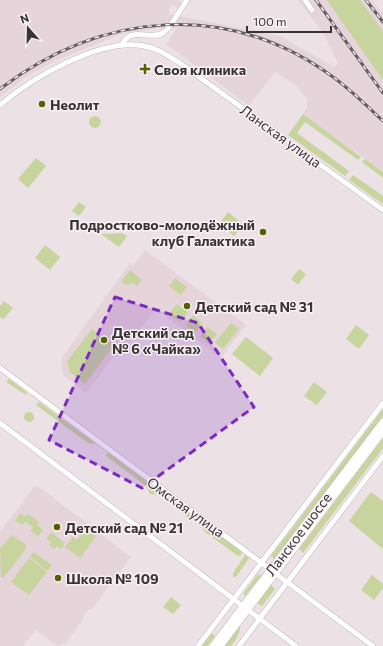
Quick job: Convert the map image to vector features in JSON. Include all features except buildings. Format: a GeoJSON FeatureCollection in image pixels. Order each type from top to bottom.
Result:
{"type":"FeatureCollection","features":[{"type":"Feature","properties":{"kind":"main road","name":"Ланское шоссе"},"geometry":{"type":"LineString","coordinates":[[274,571],[383,422]]}},
{"type":"Feature","properties":{"kind":"main road","name":"Ланское шоссе"},"geometry":{"type":"LineString","coordinates":[[220,646],[274,571],[383,431]]}},
{"type":"Feature","properties":{"kind":"main road","name":"Ланское шоссе"},"geometry":{"type":"LineString","coordinates":[[213,646],[246,608]]}},
{"type":"Feature","properties":{"kind":"street"},"geometry":{"type":"LineString","coordinates":[[0,105],[29,83],[58,67],[85,55],[122,45],[127,37],[133,34],[156,35],[164,32],[187,0]]}},
{"type":"Feature","properties":{"kind":"street"},"geometry":{"type":"LineString","coordinates":[[305,0],[312,10]]}},
{"type":"Feature","properties":{"kind":"street"},"geometry":{"type":"LineString","coordinates":[[139,45],[140,39],[144,34]]}},
{"type":"Feature","properties":{"kind":"street","name":"Ланская улица"},"geometry":{"type":"LineString","coordinates":[[122,45],[139,45],[162,51],[383,210]]}},
{"type":"Feature","properties":{"kind":"street","name":"Омская улица"},"geometry":{"type":"LineString","coordinates":[[0,368],[373,646]]}},
{"type":"Feature","properties":{"kind":"street"},"geometry":{"type":"LineString","coordinates":[[198,646],[383,402]]}},
{"type":"Feature","properties":{"kind":"street"},"geometry":{"type":"LineString","coordinates":[[0,423],[296,646]]}},
{"type":"Feature","properties":{"kind":"street"},"geometry":{"type":"LineString","coordinates":[[239,646],[383,456]]}},
{"type":"Feature","properties":{"kind":"highlighted area"},"geometry":{"type":"Polygon","coordinates":[[[115,297],[198,323],[254,407],[142,488],[49,440],[115,297]]]}},
{"type":"Feature","properties":{"kind":"shaded area"},"geometry":{"type":"Polygon","coordinates":[[[0,0],[178,0],[182,3],[178,8],[173,5],[169,9],[169,14],[280,36],[334,67],[338,64],[321,30],[298,0],[372,0],[383,13],[383,172],[303,114],[307,107],[307,99],[297,86],[275,72],[249,106],[166,44],[177,28],[158,28],[124,33],[55,61],[26,77],[0,97],[0,0]]]}},
{"type":"Feature","properties":{"kind":"shaded area"},"geometry":{"type":"Polygon","coordinates":[[[145,250],[246,325],[221,358],[156,309],[118,357],[114,356],[86,393],[63,375],[61,359],[130,263],[133,266],[145,250]]]}},
{"type":"Feature","properties":{"kind":"shaded area","name":"Школа № 109"},"geometry":{"type":"Polygon","coordinates":[[[38,486],[131,557],[92,609],[88,610],[84,615],[82,621],[67,642],[57,646],[36,630],[23,646],[0,646],[0,532],[34,487],[38,486]]]}},
{"type":"Feature","properties":{"kind":"green space"},"geometry":{"type":"Polygon","coordinates":[[[327,0],[360,0],[383,31],[383,80],[327,0]]]}},
{"type":"Feature","properties":{"kind":"green space"},"geometry":{"type":"Polygon","coordinates":[[[303,114],[361,157],[358,160],[305,122],[297,133],[349,171],[345,176],[288,135],[303,114]]]}},
{"type":"Feature","properties":{"kind":"green space"},"geometry":{"type":"Polygon","coordinates":[[[95,116],[99,118],[101,122],[99,126],[95,128],[91,126],[89,122],[91,118],[95,116]]]}},
{"type":"Feature","properties":{"kind":"green space"},"geometry":{"type":"Polygon","coordinates":[[[36,158],[46,166],[28,188],[18,179],[36,158]]]}},
{"type":"Feature","properties":{"kind":"green space"},"geometry":{"type":"Polygon","coordinates":[[[365,159],[383,172],[383,178],[362,162],[365,159]]]}},
{"type":"Feature","properties":{"kind":"green space"},"geometry":{"type":"Polygon","coordinates":[[[353,175],[383,196],[383,204],[349,180],[353,175]]]}},
{"type":"Feature","properties":{"kind":"green space"},"geometry":{"type":"Polygon","coordinates":[[[79,202],[86,207],[79,216],[72,211],[79,202]]]}},
{"type":"Feature","properties":{"kind":"green space"},"geometry":{"type":"Polygon","coordinates":[[[228,212],[244,225],[234,236],[219,224],[228,212]]]}},
{"type":"Feature","properties":{"kind":"green space"},"geometry":{"type":"Polygon","coordinates":[[[122,233],[127,236],[119,247],[101,234],[122,233]]]}},
{"type":"Feature","properties":{"kind":"green space"},"geometry":{"type":"Polygon","coordinates":[[[45,245],[60,257],[50,270],[35,258],[45,245]]]}},
{"type":"Feature","properties":{"kind":"green space"},"geometry":{"type":"Polygon","coordinates":[[[299,269],[306,274],[298,285],[291,279],[299,269]]]}},
{"type":"Feature","properties":{"kind":"green space"},"geometry":{"type":"Polygon","coordinates":[[[130,270],[142,280],[137,286],[133,283],[126,285],[121,282],[130,270]]]}},
{"type":"Feature","properties":{"kind":"green space"},"geometry":{"type":"Polygon","coordinates":[[[175,278],[187,287],[181,295],[169,286],[175,278]]]}},
{"type":"Feature","properties":{"kind":"green space"},"geometry":{"type":"Polygon","coordinates":[[[4,301],[13,308],[4,319],[0,317],[0,306],[4,301]]]}},
{"type":"Feature","properties":{"kind":"green space"},"geometry":{"type":"Polygon","coordinates":[[[177,304],[188,312],[180,322],[169,314],[177,304]]]}},
{"type":"Feature","properties":{"kind":"green space"},"geometry":{"type":"Polygon","coordinates":[[[193,315],[202,323],[195,333],[185,325],[193,315]]]}},
{"type":"Feature","properties":{"kind":"green space"},"geometry":{"type":"Polygon","coordinates":[[[231,323],[239,329],[223,349],[215,343],[231,323]]]}},
{"type":"Feature","properties":{"kind":"green space"},"geometry":{"type":"Polygon","coordinates":[[[356,325],[369,335],[359,349],[346,339],[356,325]]]}},
{"type":"Feature","properties":{"kind":"green space"},"geometry":{"type":"Polygon","coordinates":[[[207,327],[217,334],[209,344],[200,336],[207,327]]]}},
{"type":"Feature","properties":{"kind":"green space"},"geometry":{"type":"Polygon","coordinates":[[[92,329],[114,345],[85,384],[70,372],[67,361],[92,329]]]}},
{"type":"Feature","properties":{"kind":"green space"},"geometry":{"type":"Polygon","coordinates":[[[246,337],[273,358],[260,376],[232,354],[246,337]]]}},
{"type":"Feature","properties":{"kind":"green space"},"geometry":{"type":"Polygon","coordinates":[[[9,379],[27,393],[26,395],[6,382],[9,379]]]}},
{"type":"Feature","properties":{"kind":"green space"},"geometry":{"type":"Polygon","coordinates":[[[314,382],[327,392],[317,405],[304,396],[314,382]]]}},
{"type":"Feature","properties":{"kind":"green space"},"geometry":{"type":"Polygon","coordinates":[[[39,402],[95,444],[88,443],[36,405],[39,402]]]}},
{"type":"Feature","properties":{"kind":"green space"},"geometry":{"type":"Polygon","coordinates":[[[383,409],[383,416],[274,559],[271,556],[383,409]]]}},
{"type":"Feature","properties":{"kind":"green space"},"geometry":{"type":"Polygon","coordinates":[[[27,412],[31,412],[33,413],[33,421],[27,422],[24,419],[24,415],[27,412]]]}},
{"type":"Feature","properties":{"kind":"green space"},"geometry":{"type":"Polygon","coordinates":[[[383,438],[383,448],[303,553],[299,549],[383,438]]]}},
{"type":"Feature","properties":{"kind":"green space"},"geometry":{"type":"Polygon","coordinates":[[[109,453],[162,493],[161,495],[150,494],[146,486],[106,456],[106,454],[109,453]]]}},
{"type":"Feature","properties":{"kind":"green space"},"geometry":{"type":"Polygon","coordinates":[[[371,492],[383,501],[383,549],[349,521],[371,492]]]}},
{"type":"Feature","properties":{"kind":"green space"},"geometry":{"type":"Polygon","coordinates":[[[179,505],[194,518],[194,520],[190,519],[177,509],[179,505]]]}},
{"type":"Feature","properties":{"kind":"green space"},"geometry":{"type":"Polygon","coordinates":[[[20,513],[26,517],[28,514],[39,522],[37,525],[43,530],[38,536],[30,531],[33,527],[25,521],[22,525],[15,520],[20,513]]]}},
{"type":"Feature","properties":{"kind":"green space"},"geometry":{"type":"Polygon","coordinates":[[[206,525],[242,551],[241,555],[238,556],[205,532],[203,526],[206,525]]]}},
{"type":"Feature","properties":{"kind":"green space"},"geometry":{"type":"Polygon","coordinates":[[[86,528],[96,536],[80,558],[65,547],[73,537],[77,540],[86,528]]]}},
{"type":"Feature","properties":{"kind":"green space"},"geometry":{"type":"Polygon","coordinates":[[[51,532],[65,543],[61,549],[57,546],[54,549],[49,545],[51,542],[46,539],[51,532]]]}},
{"type":"Feature","properties":{"kind":"green space"},"geometry":{"type":"Polygon","coordinates":[[[12,535],[25,544],[26,549],[4,577],[1,578],[0,548],[12,535]]]}},
{"type":"Feature","properties":{"kind":"green space"},"geometry":{"type":"Polygon","coordinates":[[[34,552],[52,565],[47,571],[30,557],[34,552]]]}},
{"type":"Feature","properties":{"kind":"green space"},"geometry":{"type":"Polygon","coordinates":[[[245,555],[249,558],[236,577],[233,577],[233,573],[245,555]]]}},
{"type":"Feature","properties":{"kind":"green space"},"geometry":{"type":"Polygon","coordinates":[[[29,558],[47,572],[29,595],[11,582],[29,558]]]}},
{"type":"Feature","properties":{"kind":"green space"},"geometry":{"type":"Polygon","coordinates":[[[258,574],[261,576],[245,596],[243,594],[258,574]]]}},
{"type":"Feature","properties":{"kind":"green space"},"geometry":{"type":"Polygon","coordinates":[[[372,575],[383,584],[383,588],[374,600],[361,590],[372,575]]]}},
{"type":"Feature","properties":{"kind":"green space"},"geometry":{"type":"Polygon","coordinates":[[[271,585],[275,589],[262,606],[257,603],[271,585]]]}},
{"type":"Feature","properties":{"kind":"green space"},"geometry":{"type":"Polygon","coordinates":[[[171,597],[181,605],[173,614],[163,607],[171,597]]]}},
{"type":"Feature","properties":{"kind":"green space"},"geometry":{"type":"Polygon","coordinates":[[[240,624],[239,633],[233,644],[231,646],[223,646],[240,624]]]}},
{"type":"Feature","properties":{"kind":"green space"},"geometry":{"type":"Polygon","coordinates":[[[212,633],[215,636],[207,646],[202,646],[212,633]]]}},
{"type":"Feature","properties":{"kind":"railway"},"geometry":{"type":"LineString","coordinates":[[316,0],[383,93]]}},
{"type":"Feature","properties":{"kind":"railway"},"geometry":{"type":"LineString","coordinates":[[366,0],[383,22]]}},
{"type":"Feature","properties":{"kind":"railway"},"geometry":{"type":"LineString","coordinates":[[0,89],[39,63],[80,43],[122,31],[165,25],[208,26],[251,35],[293,52],[340,82],[383,121]]}},
{"type":"Feature","properties":{"kind":"place","name":"Своя клиника"},"geometry":{"type":"Point","coordinates":[145,69]}},
{"type":"Feature","properties":{"kind":"place","name":"Неолит"},"geometry":{"type":"Point","coordinates":[42,104]}},
{"type":"Feature","properties":{"kind":"place","name":"Подростково-молодёжный клуб Галактика"},"geometry":{"type":"Point","coordinates":[263,232]}},
{"type":"Feature","properties":{"kind":"place","name":"Детский сад № 31"},"geometry":{"type":"Point","coordinates":[187,306]}},
{"type":"Feature","properties":{"kind":"place","name":"Детский сад № 6 «Чайка»"},"geometry":{"type":"Point","coordinates":[104,340]}},
{"type":"Feature","properties":{"kind":"place","name":"Детский сад № 21"},"geometry":{"type":"Point","coordinates":[57,527]}},
{"type":"Feature","properties":{"kind":"place","name":"Школа № 109"},"geometry":{"type":"Point","coordinates":[58,578]}}]}
